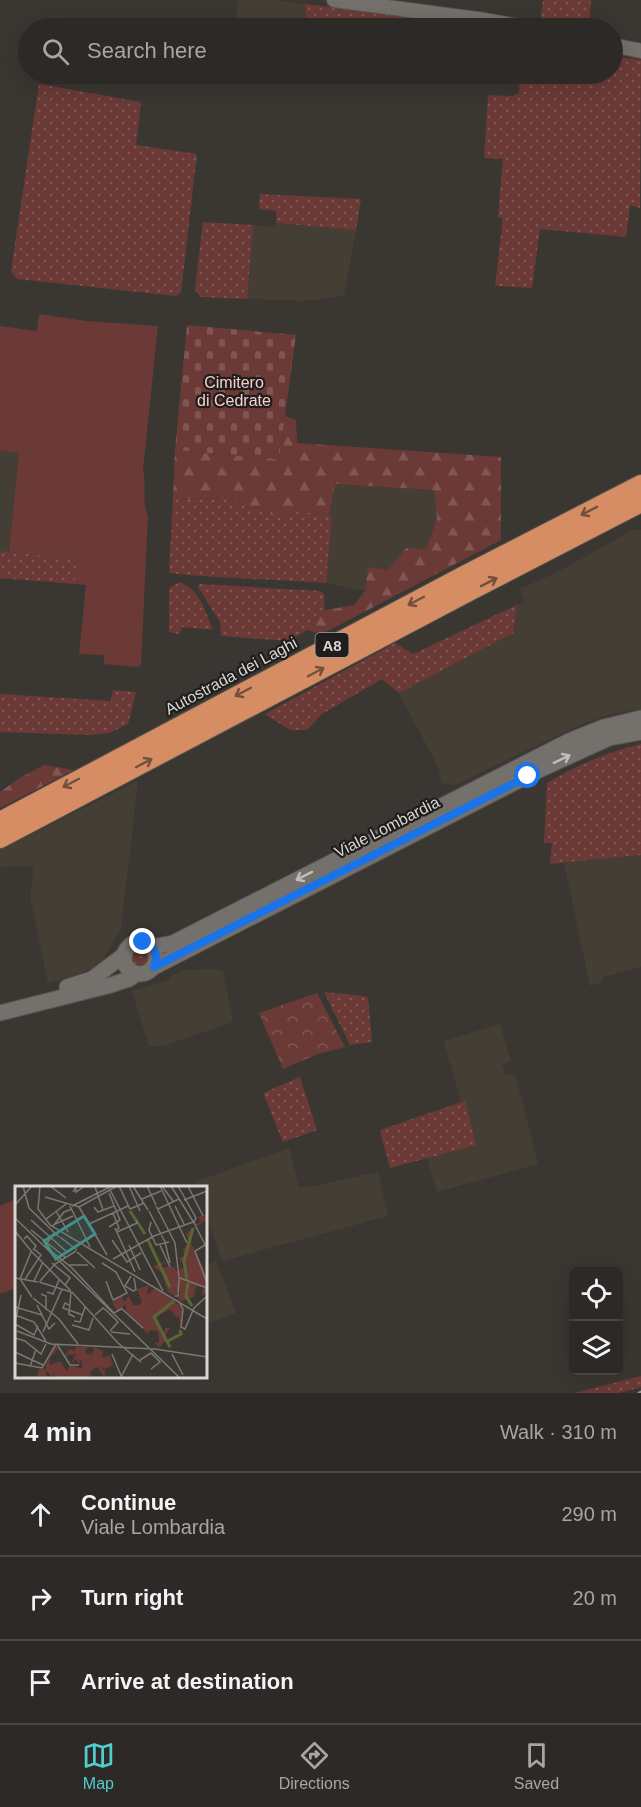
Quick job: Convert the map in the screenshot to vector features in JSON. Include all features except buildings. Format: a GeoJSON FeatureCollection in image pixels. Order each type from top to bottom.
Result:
{"type":"FeatureCollection","features":[{"type":"Feature","properties":{"kind":"highway","name":"Autostrada dei Laghi"},"geometry":{"type":"LineString","coordinates":[[0,821],[641,484]]}},
{"type":"Feature","properties":{"kind":"highway","name":"A8"},"geometry":{"type":"LineString","coordinates":[[0,839],[641,503]]}},
{"type":"Feature","properties":{"kind":"main road","name":"Viale Lombardia"},"geometry":{"type":"LineString","coordinates":[[152,947],[173,943],[569,741],[604,726],[641,718]]}},
{"type":"Feature","properties":{"kind":"main road","name":"Viale Lombardia"},"geometry":{"type":"LineString","coordinates":[[154,967],[539,770],[609,738],[641,732]]}},
{"type":"Feature","properties":{"kind":"main road"},"geometry":{"type":"LineString","coordinates":[[0,1004],[92,979],[124,955],[136,942],[143,942],[152,947],[157,956],[154,967],[149,972],[136,974],[111,986],[0,1014]]}},
{"type":"Feature","properties":{"kind":"main road"},"geometry":{"type":"LineString","coordinates":[[124,955],[129,970],[136,974]]}},
{"type":"Feature","properties":{"kind":"street"},"geometry":{"type":"LineString","coordinates":[[333,0],[469,18]]}},
{"type":"Feature","properties":{"kind":"street"},"geometry":{"type":"LineString","coordinates":[[623,47],[641,51]]}},
{"type":"Feature","properties":{"kind":"shaded area"},"geometry":{"type":"Polygon","coordinates":[[[238,0],[271,0],[305,4],[306,18],[236,18],[238,0]]]}},
{"type":"Feature","properties":{"kind":"shaded area"},"geometry":{"type":"Polygon","coordinates":[[[203,222],[275,227],[276,223],[356,230],[344,296],[305,301],[201,297],[195,290],[203,222]]]}},
{"type":"Feature","properties":{"kind":"shaded area"},"geometry":{"type":"Polygon","coordinates":[[[0,450],[20,452],[9,552],[0,551],[0,450]]]}},
{"type":"Feature","properties":{"kind":"shaded area"},"geometry":{"type":"Polygon","coordinates":[[[334,484],[434,490],[437,519],[426,549],[406,548],[388,570],[365,591],[326,583],[332,516],[329,515],[334,484]]]}},
{"type":"Feature","properties":{"kind":"shaded area"},"geometry":{"type":"Polygon","coordinates":[[[633,530],[641,530],[641,709],[607,715],[571,729],[455,785],[441,783],[439,769],[399,693],[513,633],[517,605],[525,602],[520,589],[561,570],[633,530]]]}},
{"type":"Feature","properties":{"kind":"shaded area"},"geometry":{"type":"Polygon","coordinates":[[[138,781],[121,929],[104,958],[92,968],[48,983],[30,897],[34,866],[0,867],[0,850],[138,781]]]}},
{"type":"Feature","properties":{"kind":"shaded area"},"geometry":{"type":"Polygon","coordinates":[[[641,855],[641,967],[603,977],[601,983],[590,986],[564,863],[641,855]]]}},
{"type":"Feature","properties":{"kind":"shaded area"},"geometry":{"type":"Polygon","coordinates":[[[183,970],[223,971],[233,1022],[163,1046],[149,1046],[132,991],[168,980],[172,975],[183,970]]]}},
{"type":"Feature","properties":{"kind":"shaded area"},"geometry":{"type":"Polygon","coordinates":[[[500,1024],[511,1061],[502,1064],[505,1076],[515,1074],[538,1164],[437,1192],[427,1158],[390,1168],[380,1130],[461,1102],[444,1041],[500,1024]]]}},
{"type":"Feature","properties":{"kind":"shaded area"},"geometry":{"type":"Polygon","coordinates":[[[289,1148],[299,1187],[310,1187],[378,1172],[388,1216],[222,1261],[207,1216],[207,1186],[197,1186],[195,1182],[289,1148]]]}},
{"type":"Feature","properties":{"kind":"shaded area"},"geometry":{"type":"Polygon","coordinates":[[[216,1261],[236,1313],[207,1324],[207,1265],[216,1261]]]}},
{"type":"Feature","properties":{"kind":"green space"},"geometry":{"type":"Polygon","coordinates":[[[543,0],[591,0],[590,18],[541,18],[543,0]]]}},
{"type":"Feature","properties":{"kind":"green space"},"geometry":{"type":"Polygon","coordinates":[[[305,4],[418,18],[306,18],[305,4]]]}},
{"type":"Feature","properties":{"kind":"green space"},"geometry":{"type":"Polygon","coordinates":[[[623,57],[641,60],[640,208],[630,205],[626,237],[540,229],[532,288],[495,286],[503,218],[498,217],[503,159],[484,158],[488,95],[513,96],[519,93],[520,84],[623,84],[623,57]]]}},
{"type":"Feature","properties":{"kind":"green space"},"geometry":{"type":"Polygon","coordinates":[[[39,84],[141,102],[136,145],[197,154],[181,292],[176,296],[17,279],[11,271],[39,84]]]}},
{"type":"Feature","properties":{"kind":"green space"},"geometry":{"type":"Polygon","coordinates":[[[260,194],[361,199],[356,230],[276,223],[276,211],[259,209],[260,194]]]}},
{"type":"Feature","properties":{"kind":"green space"},"geometry":{"type":"Polygon","coordinates":[[[203,222],[253,225],[247,299],[201,297],[195,290],[203,222]]]}},
{"type":"Feature","properties":{"kind":"green space"},"geometry":{"type":"Polygon","coordinates":[[[39,314],[86,321],[158,326],[143,470],[148,516],[141,664],[138,667],[104,664],[104,655],[79,654],[86,585],[75,584],[77,559],[9,552],[19,453],[0,450],[0,326],[37,331],[39,314]]]}},
{"type":"Feature","properties":{"kind":"green space","name":"Cimitero di Cedrate"},"geometry":{"type":"Polygon","coordinates":[[[187,325],[296,335],[279,459],[175,450],[187,325]]]}},
{"type":"Feature","properties":{"kind":"green space"},"geometry":{"type":"Polygon","coordinates":[[[285,416],[296,420],[297,443],[501,457],[501,540],[322,634],[307,630],[320,611],[354,605],[365,591],[368,567],[388,570],[406,548],[426,549],[437,519],[434,490],[335,484],[329,515],[299,511],[285,519],[252,509],[230,498],[173,499],[175,450],[279,459],[285,416]]]}},
{"type":"Feature","properties":{"kind":"green space"},"geometry":{"type":"Polygon","coordinates":[[[230,498],[252,509],[299,511],[332,516],[326,583],[169,573],[173,499],[230,498]]]}},
{"type":"Feature","properties":{"kind":"green space"},"geometry":{"type":"Polygon","coordinates":[[[0,551],[78,559],[75,584],[0,578],[0,551]]]}},
{"type":"Feature","properties":{"kind":"green space"},"geometry":{"type":"Polygon","coordinates":[[[180,582],[187,585],[197,596],[213,630],[182,627],[179,634],[169,632],[169,588],[180,582]]]}},
{"type":"Feature","properties":{"kind":"green space"},"geometry":{"type":"Polygon","coordinates":[[[199,584],[320,591],[324,594],[325,610],[320,611],[307,630],[289,641],[221,636],[220,622],[198,587],[199,584]]]}},
{"type":"Feature","properties":{"kind":"green space"},"geometry":{"type":"Polygon","coordinates":[[[517,605],[513,633],[399,693],[382,679],[322,714],[307,730],[290,730],[265,714],[395,643],[413,654],[517,605]]]}},
{"type":"Feature","properties":{"kind":"green space"},"geometry":{"type":"Polygon","coordinates":[[[113,690],[136,692],[128,724],[109,733],[90,735],[0,732],[0,694],[111,701],[113,690]]]}},
{"type":"Feature","properties":{"kind":"green space"},"geometry":{"type":"Polygon","coordinates":[[[641,744],[641,855],[550,864],[552,843],[544,843],[547,783],[593,760],[641,744]]]}},
{"type":"Feature","properties":{"kind":"green space"},"geometry":{"type":"Polygon","coordinates":[[[44,765],[74,770],[0,808],[0,792],[44,765]]]}},
{"type":"Feature","properties":{"kind":"green space"},"geometry":{"type":"Polygon","coordinates":[[[137,948],[145,948],[151,954],[151,962],[145,968],[137,968],[131,962],[131,954],[137,948]]]}},
{"type":"Feature","properties":{"kind":"green space"},"geometry":{"type":"Polygon","coordinates":[[[324,992],[368,998],[372,1042],[350,1045],[324,992]]]}},
{"type":"Feature","properties":{"kind":"green space"},"geometry":{"type":"Polygon","coordinates":[[[317,993],[345,1047],[318,1054],[283,1069],[259,1013],[317,993]]]}},
{"type":"Feature","properties":{"kind":"green space"},"geometry":{"type":"Polygon","coordinates":[[[300,1077],[317,1130],[283,1142],[263,1093],[300,1077]]]}},
{"type":"Feature","properties":{"kind":"green space"},"geometry":{"type":"Polygon","coordinates":[[[465,1101],[476,1145],[390,1168],[380,1130],[465,1101]]]}},
{"type":"Feature","properties":{"kind":"green space"},"geometry":{"type":"Polygon","coordinates":[[[15,1199],[15,1288],[0,1294],[0,1206],[15,1199]]]}},
{"type":"Feature","properties":{"kind":"green space"},"geometry":{"type":"Polygon","coordinates":[[[641,1376],[641,1387],[620,1393],[574,1393],[641,1376]]]}},
{"type":"Feature","properties":{"kind":"route"},"geometry":{"type":"LineString","coordinates":[[143,942],[156,952],[154,967],[528,776]]}}]}
